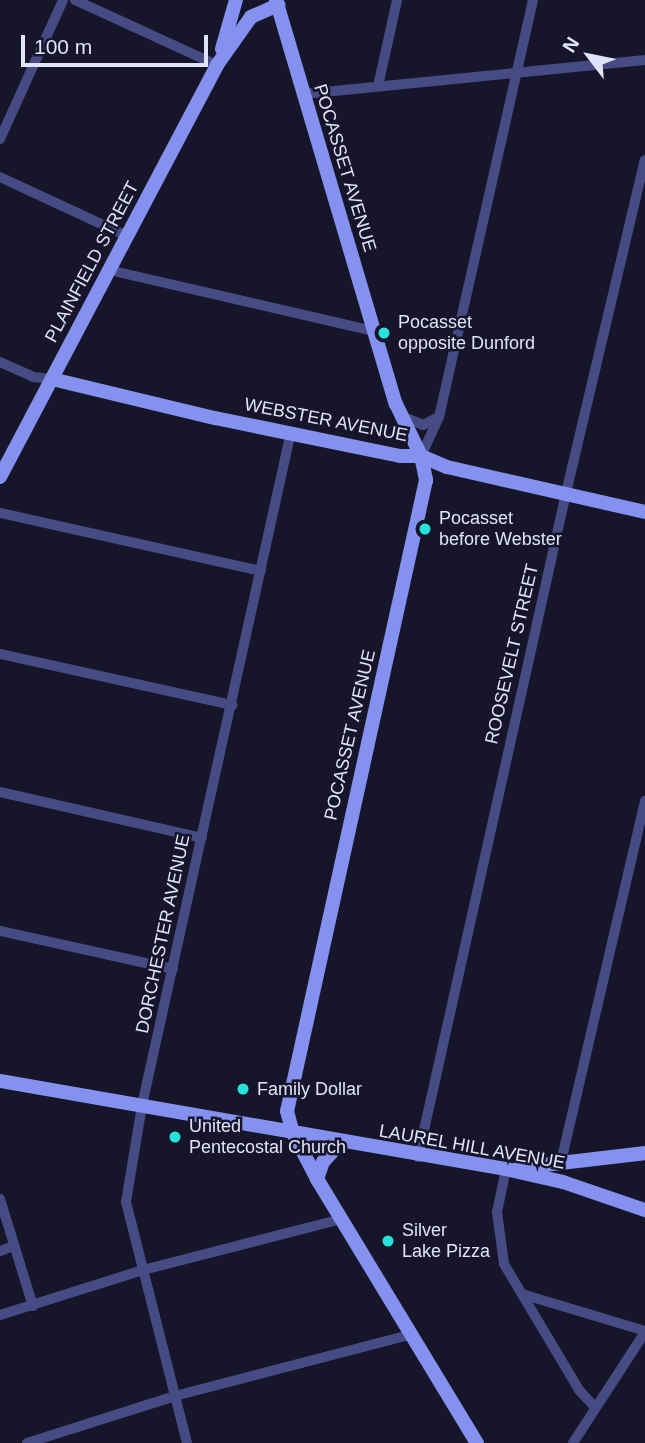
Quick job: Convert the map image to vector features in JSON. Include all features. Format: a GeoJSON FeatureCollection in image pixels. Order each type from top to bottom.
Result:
{"type":"FeatureCollection","features":[{"type":"Feature","properties":{"kind":"main road","name":"PLAINFIELD STREET"},"geometry":{"type":"LineString","coordinates":[[217,65],[236,0]]}},
{"type":"Feature","properties":{"kind":"main road","name":"PLAINFIELD STREET"},"geometry":{"type":"LineString","coordinates":[[0,477],[217,65],[251,17],[277,2]]}},
{"type":"Feature","properties":{"kind":"main road","name":"POCASSET AVENUE"},"geometry":{"type":"LineString","coordinates":[[277,2],[400,415],[421,456],[426,480],[288,1097],[293,1133],[317,1179],[477,1443]]}},
{"type":"Feature","properties":{"kind":"main road","name":"WEBSTER AVENUE"},"geometry":{"type":"LineString","coordinates":[[51,379],[400,456],[421,456],[447,467],[645,512]]}},
{"type":"Feature","properties":{"kind":"main road","name":"LAUREL HILL AVENUE"},"geometry":{"type":"LineString","coordinates":[[0,1082],[142,1105],[418,1157],[506,1169],[563,1182],[645,1210]]}},
{"type":"Feature","properties":{"kind":"main road"},"geometry":{"type":"LineString","coordinates":[[317,1179],[323,1162],[340,1143]]}},
{"type":"Feature","properties":{"kind":"main road"},"geometry":{"type":"LineString","coordinates":[[506,1169],[645,1153]]}},
{"type":"Feature","properties":{"kind":"street"},"geometry":{"type":"LineString","coordinates":[[0,139],[63,0]]}},
{"type":"Feature","properties":{"kind":"street"},"geometry":{"type":"LineString","coordinates":[[75,0],[217,65]]}},
{"type":"Feature","properties":{"kind":"street"},"geometry":{"type":"LineString","coordinates":[[378,86],[397,0]]}},
{"type":"Feature","properties":{"kind":"street"},"geometry":{"type":"LineString","coordinates":[[421,456],[439,417],[533,0]]}},
{"type":"Feature","properties":{"kind":"street"},"geometry":{"type":"LineString","coordinates":[[303,94],[517,70],[645,61]]}},
{"type":"Feature","properties":{"kind":"street","name":"ROOSEVELT STREET"},"geometry":{"type":"LineString","coordinates":[[418,1157],[566,494],[645,160]]}},
{"type":"Feature","properties":{"kind":"street"},"geometry":{"type":"LineString","coordinates":[[0,177],[127,236]]}},
{"type":"Feature","properties":{"kind":"street"},"geometry":{"type":"LineString","coordinates":[[109,270],[374,331]]}},
{"type":"Feature","properties":{"kind":"street","name":"WEBSTER AVENUE"},"geometry":{"type":"LineString","coordinates":[[0,362],[33,377],[51,379]]}},
{"type":"Feature","properties":{"kind":"street"},"geometry":{"type":"LineString","coordinates":[[400,415],[416,425],[439,417]]}},
{"type":"Feature","properties":{"kind":"street","name":"DORCHESTER AVENUE"},"geometry":{"type":"LineString","coordinates":[[187,1443],[126,1202],[142,1105],[291,432]]}},
{"type":"Feature","properties":{"kind":"street"},"geometry":{"type":"LineString","coordinates":[[0,513],[261,571]]}},
{"type":"Feature","properties":{"kind":"street"},"geometry":{"type":"LineString","coordinates":[[0,654],[232,705]]}},
{"type":"Feature","properties":{"kind":"street"},"geometry":{"type":"LineString","coordinates":[[0,792],[202,838]]}},
{"type":"Feature","properties":{"kind":"street"},"geometry":{"type":"LineString","coordinates":[[561,1162],[645,801]]}},
{"type":"Feature","properties":{"kind":"street"},"geometry":{"type":"LineString","coordinates":[[0,931],[173,969]]}},
{"type":"Feature","properties":{"kind":"street"},"geometry":{"type":"LineString","coordinates":[[506,1169],[497,1235],[504,1264],[579,1390],[595,1407]]}},
{"type":"Feature","properties":{"kind":"street"},"geometry":{"type":"LineString","coordinates":[[0,1199],[33,1306]]}},
{"type":"Feature","properties":{"kind":"street"},"geometry":{"type":"LineString","coordinates":[[0,1315],[143,1270],[342,1219]]}},
{"type":"Feature","properties":{"kind":"street"},"geometry":{"type":"LineString","coordinates":[[0,1251],[14,1246]]}},
{"type":"Feature","properties":{"kind":"street"},"geometry":{"type":"LineString","coordinates":[[522,1294],[645,1331],[573,1443]]}},
{"type":"Feature","properties":{"kind":"street"},"geometry":{"type":"LineString","coordinates":[[27,1443],[175,1396],[413,1334]]}},
{"type":"Feature","properties":{"kind":"place","name":"Pocasset opposite Dunford"},"geometry":{"type":"Point","coordinates":[384,333]}},
{"type":"Feature","properties":{"kind":"place","name":"Pocasset before Webster"},"geometry":{"type":"Point","coordinates":[425,529]}},
{"type":"Feature","properties":{"kind":"place","name":"Family Dollar"},"geometry":{"type":"Point","coordinates":[243,1089]}},
{"type":"Feature","properties":{"kind":"place","name":"United Pentecostal Church"},"geometry":{"type":"Point","coordinates":[175,1137]}},
{"type":"Feature","properties":{"kind":"place","name":"Silver Lake Pizza"},"geometry":{"type":"Point","coordinates":[388,1241]}}]}
